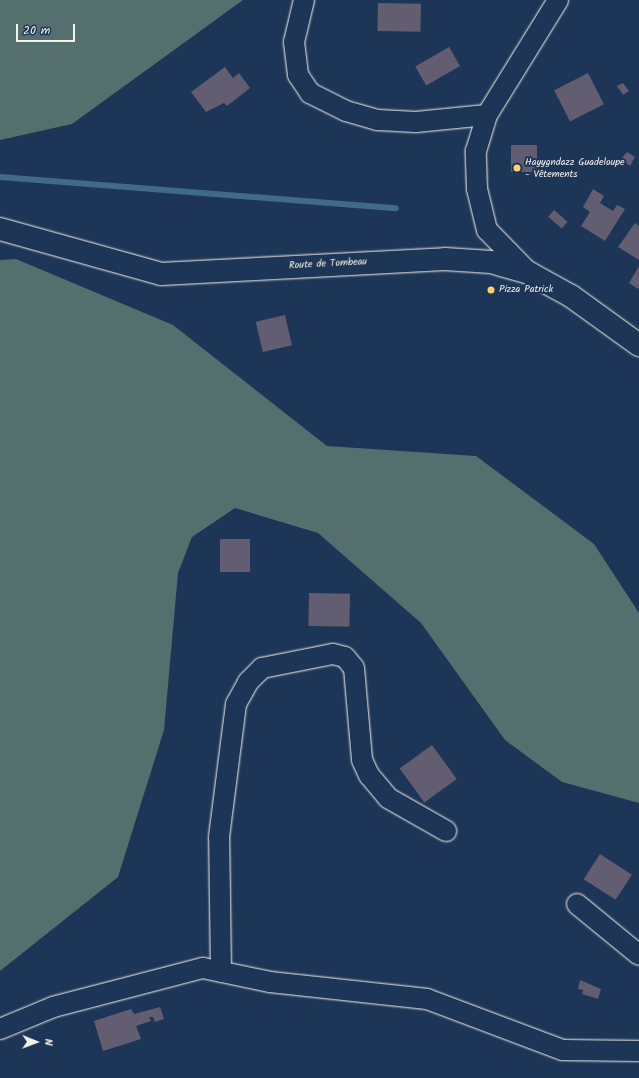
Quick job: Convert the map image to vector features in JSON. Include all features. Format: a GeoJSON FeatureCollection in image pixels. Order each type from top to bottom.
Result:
{"type":"FeatureCollection","features":[{"type":"Feature","properties":{"kind":"main road","name":"Route de Tombeau"},"geometry":{"type":"LineString","coordinates":[[0,229],[161,274],[446,259],[491,262],[528,273],[571,296],[639,345]]}},
{"type":"Feature","properties":{"kind":"street"},"geometry":{"type":"LineString","coordinates":[[304,0],[294,42],[298,75],[310,93],[346,111],[378,120],[416,122],[488,115]]}},
{"type":"Feature","properties":{"kind":"street"},"geometry":{"type":"LineString","coordinates":[[528,273],[487,230],[477,189],[476,151],[488,115],[558,0]]}},
{"type":"Feature","properties":{"kind":"street"},"geometry":{"type":"LineString","coordinates":[[221,972],[220,837],[236,704],[248,682],[262,668],[333,654],[345,657],[354,668],[362,760],[369,775],[388,798],[446,831]]}},
{"type":"Feature","properties":{"kind":"street"},"geometry":{"type":"LineString","coordinates":[[577,904],[639,955]]}},
{"type":"Feature","properties":{"kind":"street"},"geometry":{"type":"LineString","coordinates":[[0,1029],[53,1007],[203,968],[270,982],[427,999],[563,1050],[639,1051]]}},
{"type":"Feature","properties":{"kind":"green space"},"geometry":{"type":"Polygon","coordinates":[[[0,0],[243,0],[72,124],[0,140],[0,0]]]}},
{"type":"Feature","properties":{"kind":"green space"},"geometry":{"type":"Polygon","coordinates":[[[16,259],[173,325],[327,446],[476,456],[594,544],[639,613],[639,803],[562,782],[505,740],[421,623],[318,533],[235,508],[192,537],[178,573],[164,730],[118,877],[0,971],[0,260],[16,259]]]}},
{"type":"Feature","properties":{"kind":"building"},"geometry":{"type":"Polygon","coordinates":[[[378,3],[421,4],[421,32],[378,31],[378,3]]]}},
{"type":"Feature","properties":{"kind":"building"},"geometry":{"type":"Polygon","coordinates":[[[449,47],[460,66],[426,86],[415,66],[449,47]]]}},
{"type":"Feature","properties":{"kind":"building"},"geometry":{"type":"Polygon","coordinates":[[[225,67],[233,78],[239,73],[250,88],[227,106],[224,103],[206,112],[191,92],[225,67]]]}},
{"type":"Feature","properties":{"kind":"building"},"geometry":{"type":"Polygon","coordinates":[[[588,73],[604,104],[570,121],[554,90],[588,73]]]}},
{"type":"Feature","properties":{"kind":"building"},"geometry":{"type":"Polygon","coordinates":[[[623,83],[629,91],[623,95],[617,86],[623,83]]]}},
{"type":"Feature","properties":{"kind":"building"},"geometry":{"type":"Polygon","coordinates":[[[511,145],[537,145],[537,172],[511,172],[511,145]]]}},
{"type":"Feature","properties":{"kind":"building"},"geometry":{"type":"Polygon","coordinates":[[[627,152],[635,157],[630,166],[621,159],[627,152]]]}},
{"type":"Feature","properties":{"kind":"building"},"geometry":{"type":"Polygon","coordinates":[[[593,189],[604,196],[600,203],[613,211],[617,205],[625,209],[605,241],[581,226],[590,212],[583,207],[593,189]]]}},
{"type":"Feature","properties":{"kind":"building"},"geometry":{"type":"Polygon","coordinates":[[[554,210],[568,222],[562,229],[548,217],[554,210]]]}},
{"type":"Feature","properties":{"kind":"building"},"geometry":{"type":"Polygon","coordinates":[[[635,223],[639,226],[639,260],[618,247],[635,223]]]}},
{"type":"Feature","properties":{"kind":"building"},"geometry":{"type":"Polygon","coordinates":[[[639,266],[639,287],[638,289],[629,283],[639,266]]]}},
{"type":"Feature","properties":{"kind":"building"},"geometry":{"type":"Polygon","coordinates":[[[285,315],[292,345],[263,352],[256,322],[285,315]]]}},
{"type":"Feature","properties":{"kind":"building"},"geometry":{"type":"Polygon","coordinates":[[[220,539],[250,539],[250,572],[220,572],[220,539]]]}},
{"type":"Feature","properties":{"kind":"building"},"geometry":{"type":"Polygon","coordinates":[[[309,593],[350,594],[349,627],[308,626],[309,593]]]}},
{"type":"Feature","properties":{"kind":"building"},"geometry":{"type":"Polygon","coordinates":[[[432,745],[457,779],[424,802],[400,769],[432,745]]]}},
{"type":"Feature","properties":{"kind":"building"},"geometry":{"type":"Polygon","coordinates":[[[600,854],[632,875],[616,900],[584,879],[600,854]]]}},
{"type":"Feature","properties":{"kind":"building"},"geometry":{"type":"Polygon","coordinates":[[[580,980],[601,989],[598,999],[582,994],[583,990],[578,989],[580,980]]]}},
{"type":"Feature","properties":{"kind":"building"},"geometry":{"type":"Polygon","coordinates":[[[160,1007],[164,1019],[155,1022],[153,1017],[149,1017],[151,1021],[136,1026],[141,1039],[103,1051],[94,1021],[131,1009],[134,1014],[160,1007]]]}},
{"type":"Feature","properties":{"kind":"waterway"},"geometry":{"type":"LineString","coordinates":[[0,177],[396,208]]}},
{"type":"Feature","properties":{"kind":"place","name":"Hayygndazz Guadeloupe - Vêtements"},"geometry":{"type":"Point","coordinates":[517,168]}},
{"type":"Feature","properties":{"kind":"place","name":"Pizza Patrick"},"geometry":{"type":"Point","coordinates":[491,290]}}]}
